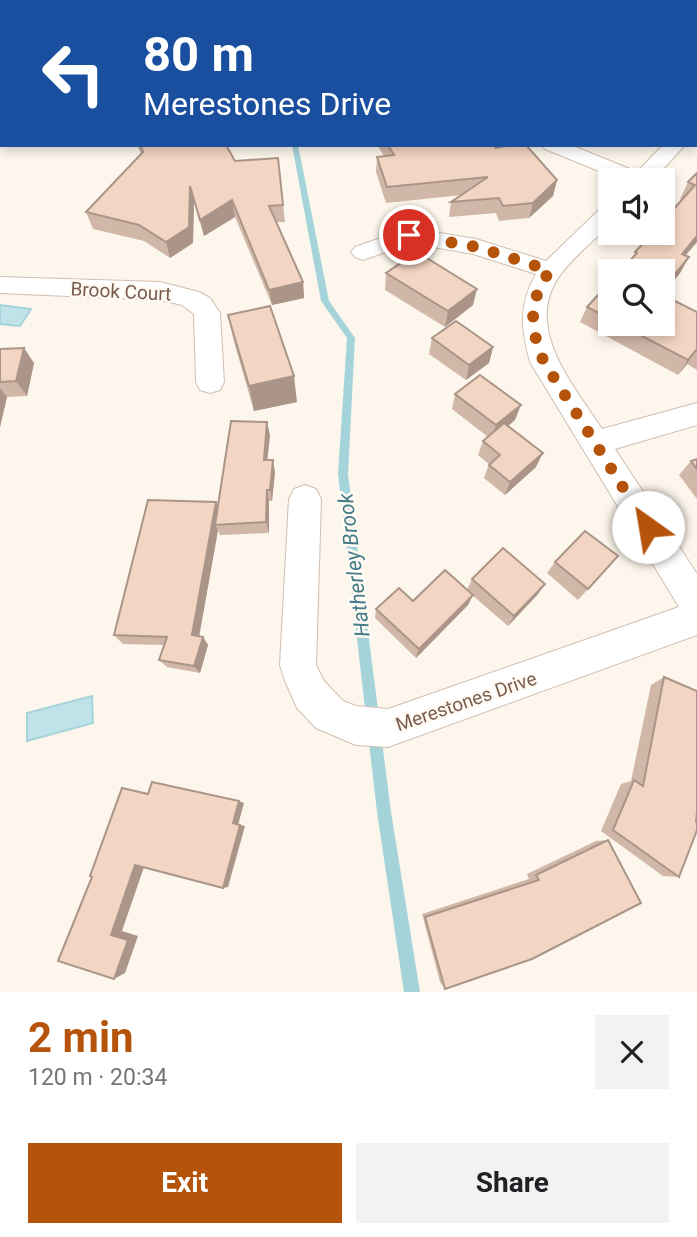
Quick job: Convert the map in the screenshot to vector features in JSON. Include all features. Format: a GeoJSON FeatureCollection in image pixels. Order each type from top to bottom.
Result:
{"type":"FeatureCollection","features":[{"type":"Feature","properties":{"kind":"street"},"geometry":{"type":"LineString","coordinates":[[557,147],[610,168]]}},
{"type":"Feature","properties":{"kind":"street"},"geometry":{"type":"LineString","coordinates":[[656,168],[678,151]]}},
{"type":"Feature","properties":{"kind":"street"},"geometry":{"type":"LineString","coordinates":[[598,223],[549,270],[539,290],[533,317],[537,346],[594,443],[697,605]]}},
{"type":"Feature","properties":{"kind":"street"},"geometry":{"type":"LineString","coordinates":[[363,251],[409,235],[477,247],[549,270]]}},
{"type":"Feature","properties":{"kind":"street","name":"Brook Court"},"geometry":{"type":"LineString","coordinates":[[0,285],[159,291],[190,298],[201,304],[207,313],[210,383]]}},
{"type":"Feature","properties":{"kind":"street"},"geometry":{"type":"LineString","coordinates":[[594,443],[697,414]]}},
{"type":"Feature","properties":{"kind":"street","name":"Merestones Drive"},"geometry":{"type":"LineString","coordinates":[[305,499],[298,665],[303,684],[314,700],[328,714],[346,725],[375,729],[697,618]]}},
{"type":"Feature","properties":{"kind":"water"},"geometry":{"type":"Polygon","coordinates":[[[0,305],[31,309],[20,326],[0,324],[0,305]]]}},
{"type":"Feature","properties":{"kind":"water"},"geometry":{"type":"Polygon","coordinates":[[[92,696],[93,723],[27,741],[27,713],[92,696]]]}},
{"type":"Feature","properties":{"kind":"building"},"geometry":{"type":"Polygon","coordinates":[[[141,147],[227,147],[235,161],[278,158],[283,205],[269,206],[303,282],[269,290],[232,200],[200,220],[190,186],[189,227],[166,242],[139,225],[86,212],[143,152],[141,147]]]}},
{"type":"Feature","properties":{"kind":"building"},"geometry":{"type":"Polygon","coordinates":[[[389,147],[528,147],[557,180],[533,203],[503,206],[499,198],[451,202],[488,177],[387,187],[377,157],[394,155],[389,147]]]}},
{"type":"Feature","properties":{"kind":"building"},"geometry":{"type":"Polygon","coordinates":[[[697,173],[697,236],[682,254],[689,257],[675,274],[675,259],[631,259],[642,245],[675,245],[675,208],[695,185],[688,182],[697,173]]]}},
{"type":"Feature","properties":{"kind":"building"},"geometry":{"type":"Polygon","coordinates":[[[417,252],[477,289],[448,311],[386,273],[417,252]]]}},
{"type":"Feature","properties":{"kind":"building"},"geometry":{"type":"Polygon","coordinates":[[[598,295],[598,312],[587,307],[598,295]]]}},
{"type":"Feature","properties":{"kind":"building"},"geometry":{"type":"Polygon","coordinates":[[[675,301],[697,312],[697,349],[688,360],[642,336],[675,336],[675,301]]]}},
{"type":"Feature","properties":{"kind":"building"},"geometry":{"type":"Polygon","coordinates":[[[270,306],[294,376],[249,386],[228,315],[270,306]]]}},
{"type":"Feature","properties":{"kind":"building"},"geometry":{"type":"Polygon","coordinates":[[[456,321],[493,347],[469,365],[432,338],[456,321]]]}},
{"type":"Feature","properties":{"kind":"building"},"geometry":{"type":"Polygon","coordinates":[[[24,348],[16,381],[0,382],[0,349],[24,348]]]}},
{"type":"Feature","properties":{"kind":"building"},"geometry":{"type":"Polygon","coordinates":[[[480,375],[521,405],[496,425],[455,394],[480,375]]]}},
{"type":"Feature","properties":{"kind":"building"},"geometry":{"type":"Polygon","coordinates":[[[231,421],[267,422],[264,460],[273,460],[270,490],[267,490],[266,522],[215,525],[231,421]]]}},
{"type":"Feature","properties":{"kind":"building"},"geometry":{"type":"Polygon","coordinates":[[[504,423],[543,453],[510,482],[489,465],[500,455],[483,441],[504,423]]]}},
{"type":"Feature","properties":{"kind":"building"},"geometry":{"type":"Polygon","coordinates":[[[148,500],[216,502],[192,635],[203,637],[194,666],[159,660],[167,637],[114,635],[148,500]]]}},
{"type":"Feature","properties":{"kind":"building"},"geometry":{"type":"Polygon","coordinates":[[[585,531],[618,556],[588,589],[555,562],[585,531]]]}},
{"type":"Feature","properties":{"kind":"building"},"geometry":{"type":"Polygon","coordinates":[[[503,548],[545,584],[514,616],[472,579],[503,548]]]}},
{"type":"Feature","properties":{"kind":"building"},"geometry":{"type":"Polygon","coordinates":[[[445,570],[473,595],[419,649],[376,609],[399,588],[413,601],[445,570]]]}},
{"type":"Feature","properties":{"kind":"building"},"geometry":{"type":"Polygon","coordinates":[[[664,677],[697,691],[697,830],[679,877],[613,830],[634,780],[643,786],[664,677]]]}},
{"type":"Feature","properties":{"kind":"building"},"geometry":{"type":"Polygon","coordinates":[[[152,782],[239,801],[233,823],[240,825],[223,888],[135,865],[111,935],[128,940],[114,979],[58,961],[92,877],[90,876],[122,788],[148,794],[152,782]]]}},
{"type":"Feature","properties":{"kind":"building"},"geometry":{"type":"Polygon","coordinates":[[[608,840],[641,903],[532,959],[445,989],[425,917],[539,880],[536,875],[608,840]]]}},
{"type":"Feature","properties":{"kind":"waterway","name":"Hatherley Brook"},"geometry":{"type":"LineString","coordinates":[[295,147],[325,301],[351,338],[343,474],[384,812],[412,992]]}},
{"type":"Feature","properties":{"kind":"route"},"geometry":{"type":"LineString","coordinates":[[409,235],[477,247],[549,270],[535,303],[533,317],[537,346],[544,362],[648,527]]}}]}
